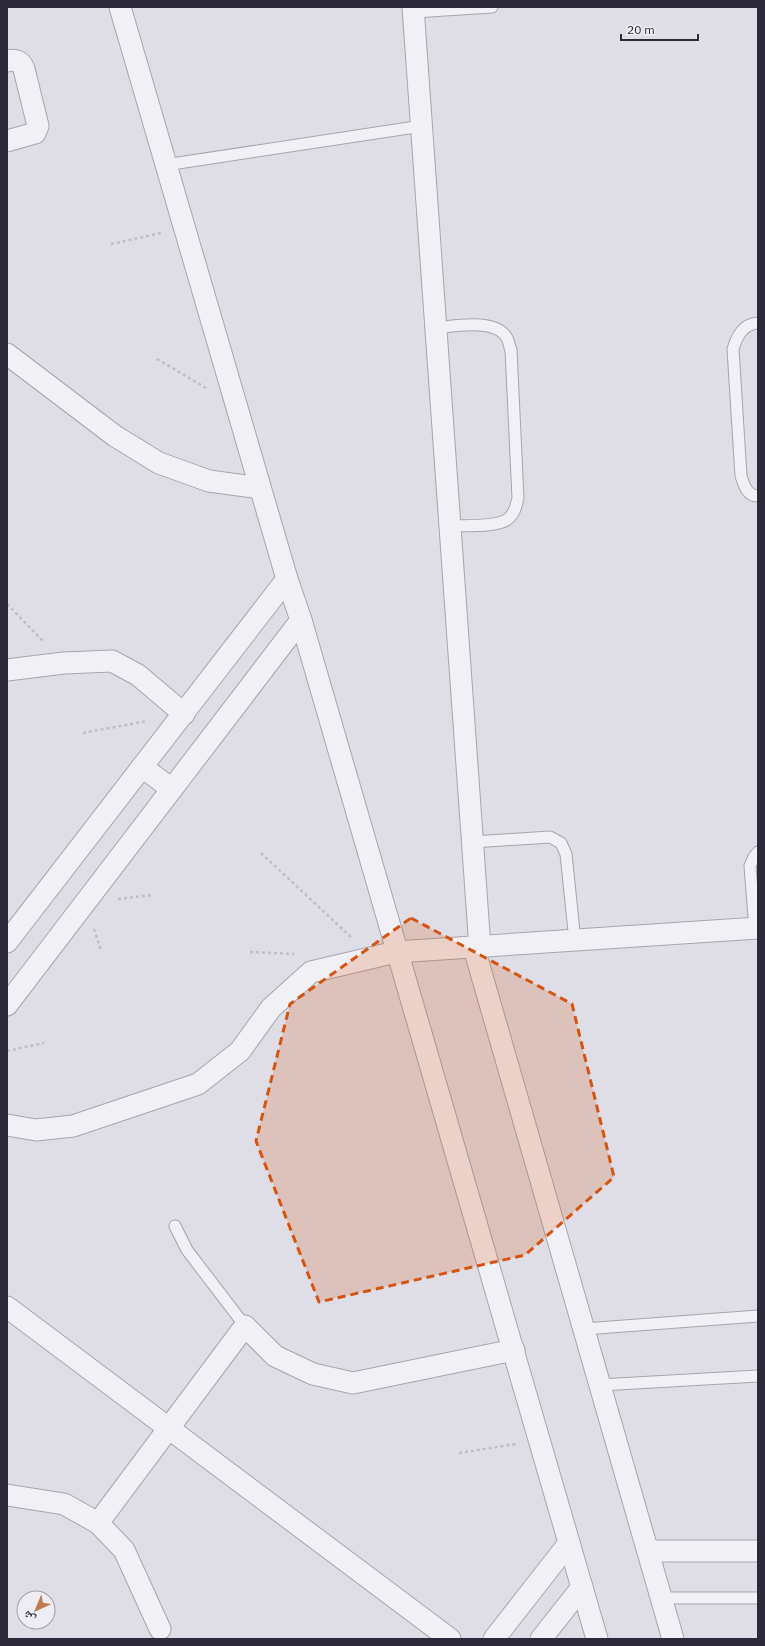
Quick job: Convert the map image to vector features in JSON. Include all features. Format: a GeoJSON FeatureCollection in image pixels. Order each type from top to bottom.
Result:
{"type":"FeatureCollection","features":[{"type":"Feature","properties":{"kind":"street"},"geometry":{"type":"LineString","coordinates":[[120,7],[260,488],[287,579],[301,620],[396,952],[514,1350],[597,1639]]}},
{"type":"Feature","properties":{"kind":"street"},"geometry":{"type":"LineString","coordinates":[[414,9],[473,842],[477,948],[584,1329],[674,1639]]}},
{"type":"Feature","properties":{"kind":"street"},"geometry":{"type":"LineString","coordinates":[[7,61],[16,60],[20,62],[24,69],[38,126],[35,133],[7,141]]}},
{"type":"Feature","properties":{"kind":"street"},"geometry":{"type":"LineString","coordinates":[[7,354],[115,436],[160,463],[209,481],[260,488]]}},
{"type":"Feature","properties":{"kind":"street"},"geometry":{"type":"LineString","coordinates":[[7,942],[287,579]]}},
{"type":"Feature","properties":{"kind":"street"},"geometry":{"type":"LineString","coordinates":[[7,1005],[301,620]]}},
{"type":"Feature","properties":{"kind":"street"},"geometry":{"type":"LineString","coordinates":[[7,670],[64,663],[112,660],[138,675],[184,714]]}},
{"type":"Feature","properties":{"kind":"street"},"geometry":{"type":"LineString","coordinates":[[142,767],[172,789]]}},
{"type":"Feature","properties":{"kind":"street"},"geometry":{"type":"LineString","coordinates":[[7,1125],[36,1130],[73,1126],[198,1084],[240,1051],[271,1008],[311,972],[396,952],[477,948],[756,928]]}},
{"type":"Feature","properties":{"kind":"street"},"geometry":{"type":"LineString","coordinates":[[7,1307],[450,1639]]}},
{"type":"Feature","properties":{"kind":"street"},"geometry":{"type":"LineString","coordinates":[[98,1523],[245,1326],[275,1356],[313,1374],[353,1383],[514,1350]]}},
{"type":"Feature","properties":{"kind":"street"},"geometry":{"type":"LineString","coordinates":[[7,1495],[64,1504],[98,1523],[124,1550],[160,1629]]}},
{"type":"Feature","properties":{"kind":"street"},"geometry":{"type":"LineString","coordinates":[[494,1639],[569,1543]]}},
{"type":"Feature","properties":{"kind":"street"},"geometry":{"type":"LineString","coordinates":[[648,1551],[758,1551]]}},
{"type":"Feature","properties":{"kind":"street"},"geometry":{"type":"LineString","coordinates":[[541,1639],[582,1587]]}},
{"type":"Feature","properties":{"kind":"lane"},"geometry":{"type":"LineString","coordinates":[[414,9],[492,7]]}},
{"type":"Feature","properties":{"kind":"lane"},"geometry":{"type":"LineString","coordinates":[[165,164],[422,126]]}},
{"type":"Feature","properties":{"kind":"lane"},"geometry":{"type":"LineString","coordinates":[[758,322],[743,328],[736,338],[733,349],[744,488],[754,496],[758,496]]}},
{"type":"Feature","properties":{"kind":"lane"},"geometry":{"type":"LineString","coordinates":[[436,328],[484,325],[497,328],[507,337],[511,350],[518,498],[516,510],[509,519],[498,524],[450,526]]}},
{"type":"Feature","properties":{"kind":"lane"},"geometry":{"type":"LineString","coordinates":[[473,842],[550,837],[561,843],[566,854],[575,941]]}},
{"type":"Feature","properties":{"kind":"lane"},"geometry":{"type":"LineString","coordinates":[[756,928],[750,866],[754,856],[758,852]]}},
{"type":"Feature","properties":{"kind":"lane"},"geometry":{"type":"LineString","coordinates":[[175,1226],[187,1250],[245,1326]]}},
{"type":"Feature","properties":{"kind":"lane"},"geometry":{"type":"LineString","coordinates":[[584,1329],[758,1316]]}},
{"type":"Feature","properties":{"kind":"lane"},"geometry":{"type":"LineString","coordinates":[[600,1385],[758,1376]]}},
{"type":"Feature","properties":{"kind":"lane"},"geometry":{"type":"LineString","coordinates":[[662,1598],[758,1598]]}},
{"type":"Feature","properties":{"kind":"path"},"geometry":{"type":"LineString","coordinates":[[111,244],[184,229]]}},
{"type":"Feature","properties":{"kind":"path"},"geometry":{"type":"LineString","coordinates":[[157,359],[236,406]]}},
{"type":"Feature","properties":{"kind":"path"},"geometry":{"type":"LineString","coordinates":[[7,604],[64,663]]}},
{"type":"Feature","properties":{"kind":"path"},"geometry":{"type":"LineString","coordinates":[[83,733],[184,714]]}},
{"type":"Feature","properties":{"kind":"path"},"geometry":{"type":"LineString","coordinates":[[261,853],[372,958]]}},
{"type":"Feature","properties":{"kind":"path"},"geometry":{"type":"LineString","coordinates":[[7,1051],[44,1043]]}},
{"type":"Feature","properties":{"kind":"path"},"geometry":{"type":"LineString","coordinates":[[459,1453],[540,1440]]}},
{"type":"Feature","properties":{"kind":"highlighted area"},"geometry":{"type":"Polygon","coordinates":[[[411,918],[572,1004],[614,1177],[525,1255],[319,1302],[256,1141],[290,1004],[411,918]]]}}]}
